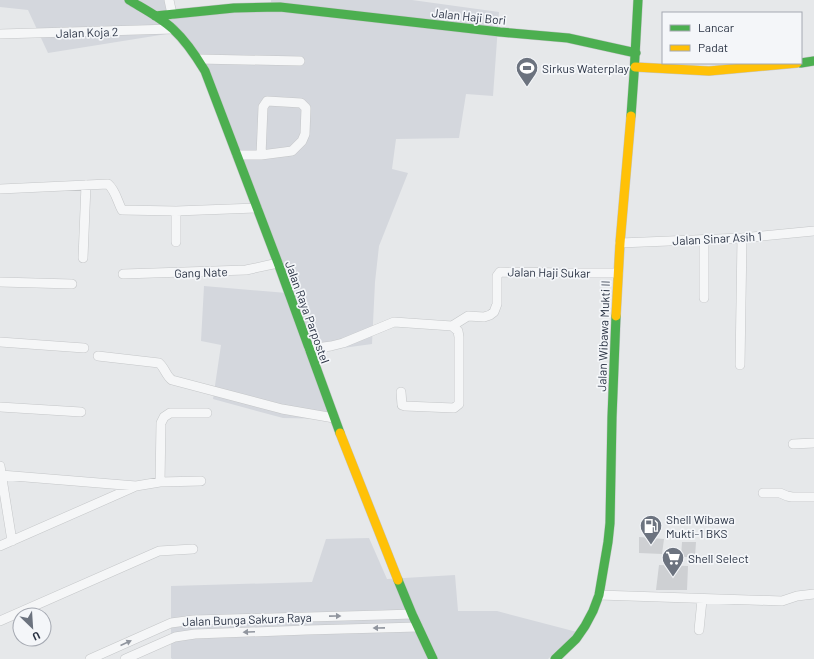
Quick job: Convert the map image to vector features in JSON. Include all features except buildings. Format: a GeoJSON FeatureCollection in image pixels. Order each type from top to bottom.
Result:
{"type":"FeatureCollection","features":[{"type":"Feature","properties":{"kind":"main road","name":"Jalan Raya Parpostel"},"geometry":{"type":"LineString","coordinates":[[128,0],[155,16],[173,30],[190,48],[205,71],[334,418],[412,614],[433,659]]}},
{"type":"Feature","properties":{"kind":"main road","name":"Jalan Wibawa Mukti II"},"geometry":{"type":"LineString","coordinates":[[555,659],[576,639],[593,612],[599,596],[610,524],[612,417],[618,273],[635,67],[638,0]]}},
{"type":"Feature","properties":{"kind":"main road","name":"Jalan Haji Bori"},"geometry":{"type":"LineString","coordinates":[[155,16],[235,4],[280,7],[500,32],[568,38],[636,52]]}},
{"type":"Feature","properties":{"kind":"main road"},"geometry":{"type":"LineString","coordinates":[[802,63],[814,61]]}},
{"type":"Feature","properties":{"kind":"main road"},"geometry":{"type":"LineString","coordinates":[[635,67],[709,71],[786,64]]}},
{"type":"Feature","properties":{"kind":"street"},"geometry":{"type":"LineString","coordinates":[[169,0],[172,14]]}},
{"type":"Feature","properties":{"kind":"street","name":"Jalan Koja 2"},"geometry":{"type":"LineString","coordinates":[[0,34],[173,30]]}},
{"type":"Feature","properties":{"kind":"street"},"geometry":{"type":"LineString","coordinates":[[198,59],[300,61]]}},
{"type":"Feature","properties":{"kind":"street"},"geometry":{"type":"LineString","coordinates":[[237,155],[262,155],[292,151],[302,142],[305,134],[306,108],[301,103],[267,101],[263,107],[262,155]]}},
{"type":"Feature","properties":{"kind":"street"},"geometry":{"type":"LineString","coordinates":[[0,189],[108,184],[115,192],[122,210],[176,211],[257,208]]}},
{"type":"Feature","properties":{"kind":"street"},"geometry":{"type":"LineString","coordinates":[[83,258],[86,185]]}},
{"type":"Feature","properties":{"kind":"street"},"geometry":{"type":"LineString","coordinates":[[176,211],[176,242]]}},
{"type":"Feature","properties":{"kind":"street","name":"Jalan Sinar Asih 1"},"geometry":{"type":"LineString","coordinates":[[620,243],[742,238],[814,231]]}},
{"type":"Feature","properties":{"kind":"street"},"geometry":{"type":"LineString","coordinates":[[740,365],[742,238]]}},
{"type":"Feature","properties":{"kind":"street"},"geometry":{"type":"LineString","coordinates":[[704,240],[704,298]]}},
{"type":"Feature","properties":{"kind":"street","name":"Gang Nate"},"geometry":{"type":"LineString","coordinates":[[123,274],[246,270],[278,264]]}},
{"type":"Feature","properties":{"kind":"street","name":"Jalan Haji Sukar"},"geometry":{"type":"LineString","coordinates":[[452,326],[468,316],[484,317],[494,312],[497,304],[497,276],[500,272],[618,273]]}},
{"type":"Feature","properties":{"kind":"street"},"geometry":{"type":"LineString","coordinates":[[0,282],[72,284]]}},
{"type":"Feature","properties":{"kind":"street"},"geometry":{"type":"LineString","coordinates":[[309,349],[343,343],[394,322],[452,326],[458,331],[460,337],[459,404],[454,408],[405,406],[402,405],[401,402],[401,392]]}},
{"type":"Feature","properties":{"kind":"street"},"geometry":{"type":"LineString","coordinates":[[0,342],[84,348]]}},
{"type":"Feature","properties":{"kind":"street"},"geometry":{"type":"LineString","coordinates":[[98,356],[156,362],[163,366],[169,378],[172,380],[282,409],[334,418]]}},
{"type":"Feature","properties":{"kind":"street"},"geometry":{"type":"LineString","coordinates":[[0,407],[81,412]]}},
{"type":"Feature","properties":{"kind":"street"},"geometry":{"type":"LineString","coordinates":[[160,482],[161,423],[164,417],[170,413],[207,413]]}},
{"type":"Feature","properties":{"kind":"street"},"geometry":{"type":"LineString","coordinates":[[793,444],[814,443]]}},
{"type":"Feature","properties":{"kind":"street"},"geometry":{"type":"LineString","coordinates":[[12,541],[1,470],[136,486]]}},
{"type":"Feature","properties":{"kind":"street"},"geometry":{"type":"LineString","coordinates":[[0,546],[136,486],[160,482],[201,481]]}},
{"type":"Feature","properties":{"kind":"street"},"geometry":{"type":"LineString","coordinates":[[763,493],[780,493],[792,497],[814,497]]}},
{"type":"Feature","properties":{"kind":"street"},"geometry":{"type":"LineString","coordinates":[[0,621],[159,551],[193,549]]}},
{"type":"Feature","properties":{"kind":"street"},"geometry":{"type":"LineString","coordinates":[[599,596],[782,602],[797,596],[814,594]]}},
{"type":"Feature","properties":{"kind":"street"},"geometry":{"type":"LineString","coordinates":[[699,630],[702,600]]}},
{"type":"Feature","properties":{"kind":"street","name":"Jalan Bunga Sakura Raya"},"geometry":{"type":"LineString","coordinates":[[90,659],[171,623],[194,620],[412,614]]}},
{"type":"Feature","properties":{"kind":"street"},"geometry":{"type":"LineString","coordinates":[[305,617],[307,630]]}},
{"type":"Feature","properties":{"kind":"street"},"geometry":{"type":"LineString","coordinates":[[194,620],[195,634]]}},
{"type":"Feature","properties":{"kind":"street","name":"Jalan Bunga Sakura Raya"},"geometry":{"type":"LineString","coordinates":[[125,659],[175,638],[195,634],[418,627]]}},
{"type":"Feature","properties":{"kind":"shaded area"},"geometry":{"type":"Polygon","coordinates":[[[0,0],[172,0],[175,14],[271,6],[271,0],[412,0],[499,12],[493,96],[466,94],[459,138],[396,139],[392,169],[408,173],[379,246],[375,282],[372,344],[306,353],[332,419],[283,418],[213,399],[221,345],[201,341],[204,286],[287,293],[206,67],[179,32],[48,53],[28,10],[0,7],[0,0]]]}},
{"type":"Feature","properties":{"kind":"shaded area"},"geometry":{"type":"Polygon","coordinates":[[[369,538],[387,579],[455,575],[458,611],[497,611],[577,632],[548,659],[171,658],[171,586],[312,582],[326,539],[369,538]]]}},
{"type":"Feature","properties":{"kind":"traffic: fast"},"geometry":{"type":"LineString","coordinates":[[129,0],[157,17],[173,29],[190,49],[205,71],[278,263],[340,433]]}},
{"type":"Feature","properties":{"kind":"traffic: fast"},"geometry":{"type":"LineString","coordinates":[[631,116],[638,0]]}},
{"type":"Feature","properties":{"kind":"traffic: fast"},"geometry":{"type":"LineString","coordinates":[[155,16],[234,8],[280,7],[500,32],[568,38],[636,53]]}},
{"type":"Feature","properties":{"kind":"traffic: fast"},"geometry":{"type":"LineString","coordinates":[[802,63],[814,61]]}},
{"type":"Feature","properties":{"kind":"traffic: fast"},"geometry":{"type":"LineString","coordinates":[[555,659],[576,639],[585,626],[599,595],[610,523],[616,316]]}},
{"type":"Feature","properties":{"kind":"traffic: fast"},"geometry":{"type":"LineString","coordinates":[[398,580],[433,659]]}},
{"type":"Feature","properties":{"kind":"traffic: slow"},"geometry":{"type":"LineString","coordinates":[[635,67],[709,71],[786,64]]}},
{"type":"Feature","properties":{"kind":"traffic: slow"},"geometry":{"type":"LineString","coordinates":[[616,316],[620,243],[631,116]]}},
{"type":"Feature","properties":{"kind":"traffic: slow"},"geometry":{"type":"LineString","coordinates":[[340,433],[398,580]]}},
{"type":"Feature","properties":{"kind":"place","name":"Sirkus Waterplay"},"geometry":{"type":"Point","coordinates":[527,88]}},
{"type":"Feature","properties":{"kind":"place","name":"Shell Wibawa Mukti-1 BKS"},"geometry":{"type":"Point","coordinates":[651,546]}},
{"type":"Feature","properties":{"kind":"place","name":"Shell Select"},"geometry":{"type":"Point","coordinates":[673,578]}}]}
